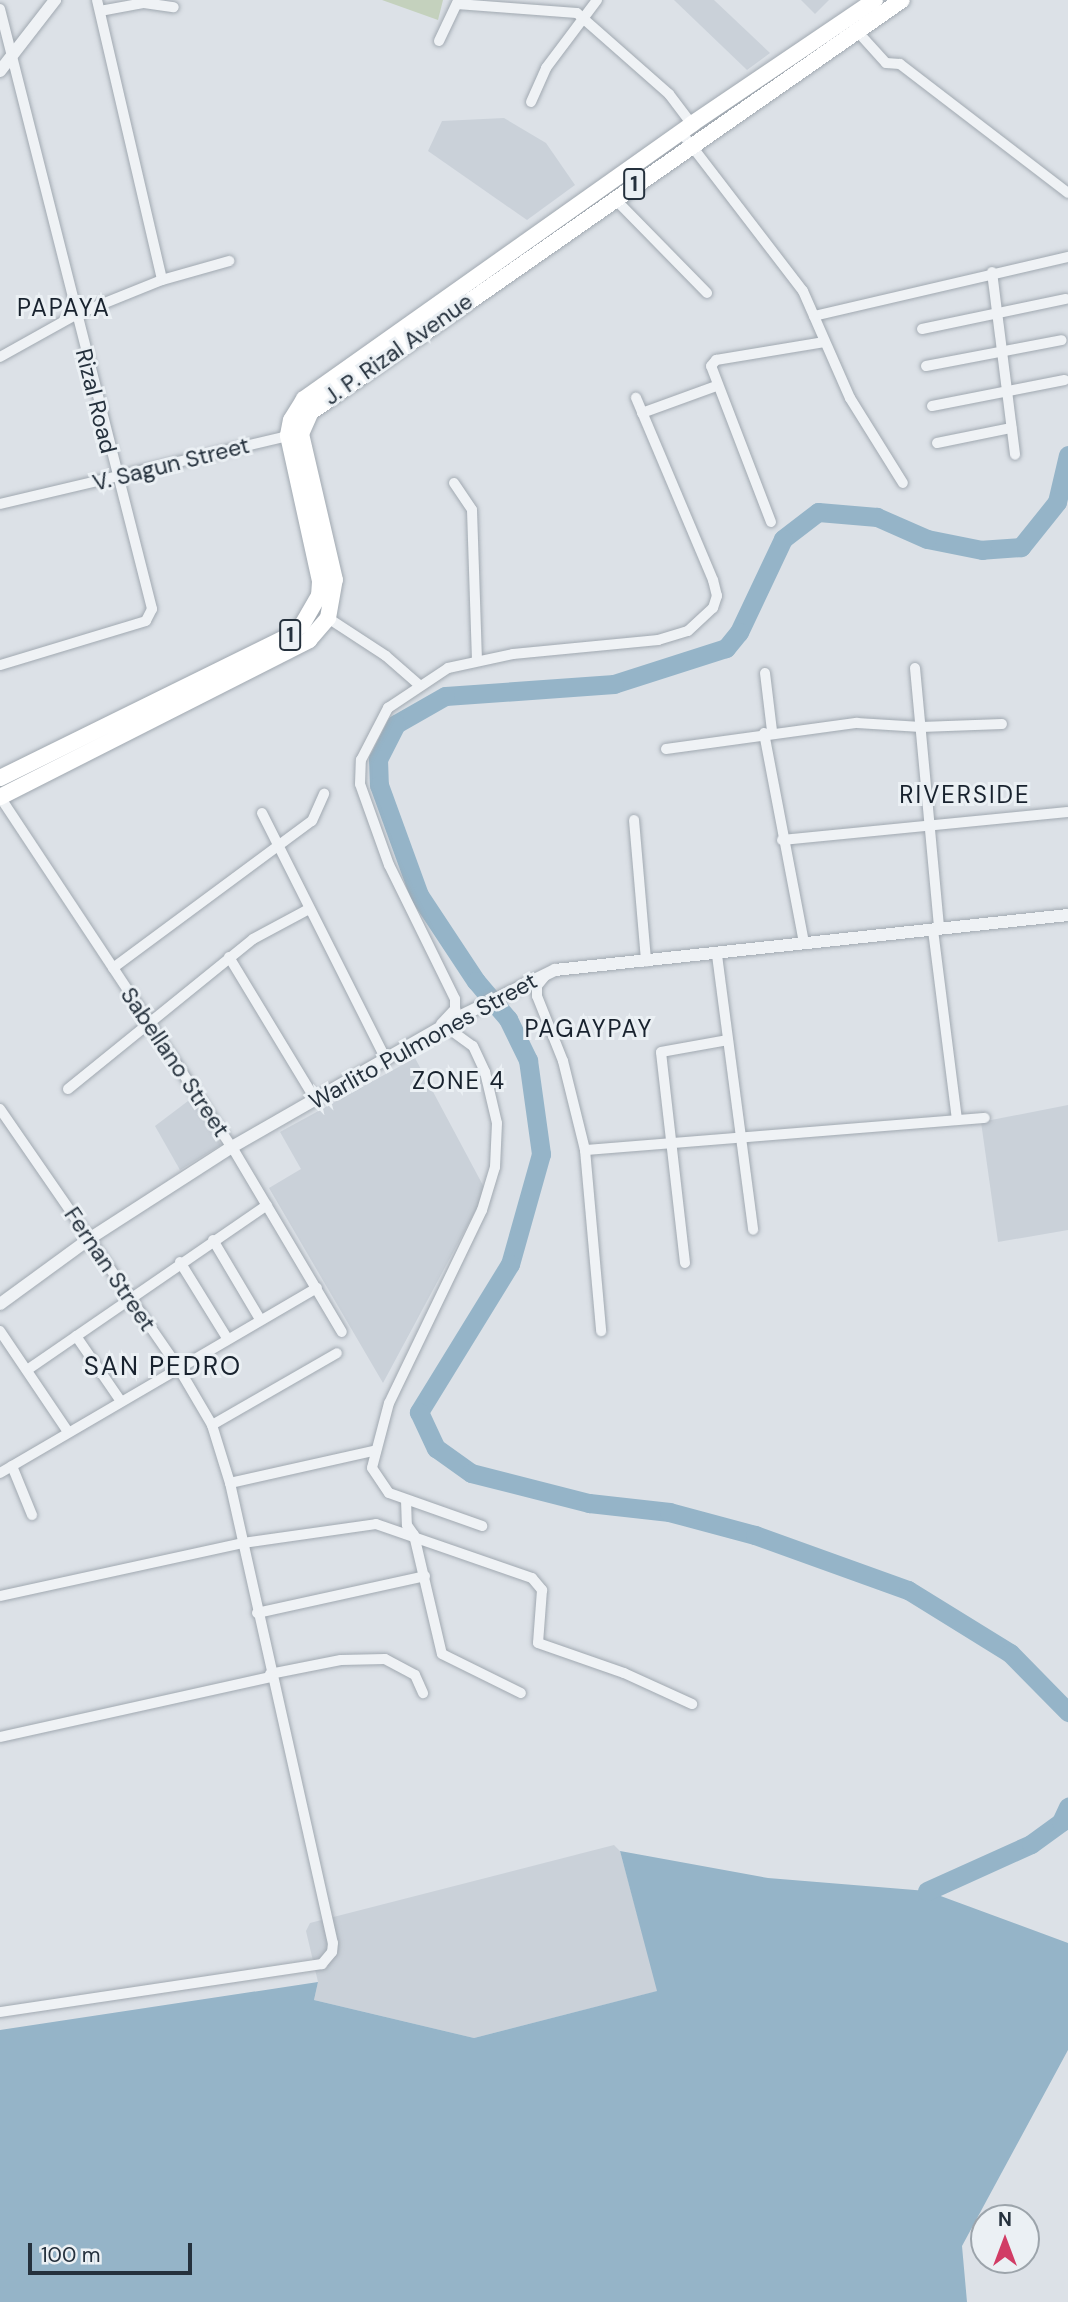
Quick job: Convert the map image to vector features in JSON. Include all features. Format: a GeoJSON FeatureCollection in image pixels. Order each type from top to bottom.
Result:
{"type":"FeatureCollection","features":[{"type":"Feature","properties":{"kind":"main road","name":"J. P. Rizal Avenue"},"geometry":{"type":"LineString","coordinates":[[845,33],[875,0]]}},
{"type":"Feature","properties":{"kind":"main road","name":"J. P. Rizal Avenue"},"geometry":{"type":"LineString","coordinates":[[295,434],[296,409],[688,133],[902,0]]}},
{"type":"Feature","properties":{"kind":"main road","name":"J. P. Rizal Avenue"},"geometry":{"type":"LineString","coordinates":[[545,236],[613,198],[688,133]]}},
{"type":"Feature","properties":{"kind":"main road","name":"1"},"geometry":{"type":"LineString","coordinates":[[0,778],[194,692],[294,652],[328,618],[334,597],[334,562],[295,434]]}},
{"type":"Feature","properties":{"kind":"main road","name":"1"},"geometry":{"type":"LineString","coordinates":[[0,797],[194,692],[287,637],[302,625],[319,596],[318,557],[295,434]]}},
{"type":"Feature","properties":{"kind":"street"},"geometry":{"type":"LineString","coordinates":[[0,71],[55,0]]}},
{"type":"Feature","properties":{"kind":"street"},"geometry":{"type":"LineString","coordinates":[[531,102],[546,68],[597,0]]}},
{"type":"Feature","properties":{"kind":"street"},"geometry":{"type":"LineString","coordinates":[[439,41],[458,2],[570,11],[585,18],[669,94],[688,133],[791,274],[814,317],[850,398],[903,483]]}},
{"type":"Feature","properties":{"kind":"street"},"geometry":{"type":"LineString","coordinates":[[162,280],[99,5],[144,3],[174,8]]}},
{"type":"Feature","properties":{"kind":"street","name":"Rizal Road"},"geometry":{"type":"LineString","coordinates":[[0,9],[116,479],[150,600],[146,621],[0,666]]}},
{"type":"Feature","properties":{"kind":"street"},"geometry":{"type":"LineString","coordinates":[[845,33],[887,64],[900,64],[1068,193]]}},
{"type":"Feature","properties":{"kind":"street"},"geometry":{"type":"LineString","coordinates":[[613,198],[707,293]]}},
{"type":"Feature","properties":{"kind":"street"},"geometry":{"type":"LineString","coordinates":[[814,317],[992,272],[1068,257]]}},
{"type":"Feature","properties":{"kind":"street"},"geometry":{"type":"LineString","coordinates":[[0,357],[75,315],[162,280],[229,261]]}},
{"type":"Feature","properties":{"kind":"street"},"geometry":{"type":"LineString","coordinates":[[992,272],[1015,455]]}},
{"type":"Feature","properties":{"kind":"street"},"geometry":{"type":"LineString","coordinates":[[922,328],[1066,299]]}},
{"type":"Feature","properties":{"kind":"street"},"geometry":{"type":"LineString","coordinates":[[926,366],[1062,340]]}},
{"type":"Feature","properties":{"kind":"street"},"geometry":{"type":"LineString","coordinates":[[771,522],[716,386],[711,366],[716,359],[825,342]]}},
{"type":"Feature","properties":{"kind":"street"},"geometry":{"type":"LineString","coordinates":[[932,406],[1065,380]]}},
{"type":"Feature","properties":{"kind":"street"},"geometry":{"type":"LineString","coordinates":[[642,413],[716,386]]}},
{"type":"Feature","properties":{"kind":"street"},"geometry":{"type":"LineString","coordinates":[[482,1526],[389,1493],[377,1481],[372,1468],[373,1451],[394,1392],[482,1210],[495,1167],[497,1123],[485,1072],[473,1046],[439,1029],[455,1009],[455,999],[389,865],[364,802],[359,772],[376,724],[394,701],[448,668],[477,660],[658,640],[688,631],[713,608],[717,596],[713,580],[636,398]]}},
{"type":"Feature","properties":{"kind":"street"},"geometry":{"type":"LineString","coordinates":[[937,443],[1011,428]]}},
{"type":"Feature","properties":{"kind":"street","name":"V. Sagun Street"},"geometry":{"type":"LineString","coordinates":[[0,504],[116,479],[295,434]]}},
{"type":"Feature","properties":{"kind":"street"},"geometry":{"type":"LineString","coordinates":[[454,483],[472,510],[477,660]]}},
{"type":"Feature","properties":{"kind":"street"},"geometry":{"type":"LineString","coordinates":[[328,618],[386,656],[418,684]]}},
{"type":"Feature","properties":{"kind":"street"},"geometry":{"type":"LineString","coordinates":[[915,668],[936,929],[957,1119]]}},
{"type":"Feature","properties":{"kind":"street"},"geometry":{"type":"LineString","coordinates":[[765,673],[768,732],[782,840],[804,943]]}},
{"type":"Feature","properties":{"kind":"street"},"geometry":{"type":"LineString","coordinates":[[666,749],[768,732],[857,723],[921,727],[1002,724]]}},
{"type":"Feature","properties":{"kind":"street"},"geometry":{"type":"LineString","coordinates":[[113,968],[278,848],[320,811],[324,794]]}},
{"type":"Feature","properties":{"kind":"street","name":"Sabellano Street"},"geometry":{"type":"LineString","coordinates":[[0,797],[232,1147],[342,1332]]}},
{"type":"Feature","properties":{"kind":"street"},"geometry":{"type":"LineString","coordinates":[[782,840],[1068,812]]}},
{"type":"Feature","properties":{"kind":"street"},"geometry":{"type":"LineString","coordinates":[[262,813],[385,1058]]}},
{"type":"Feature","properties":{"kind":"street"},"geometry":{"type":"LineString","coordinates":[[634,820],[646,961]]}},
{"type":"Feature","properties":{"kind":"street"},"geometry":{"type":"LineString","coordinates":[[68,1089],[150,1025],[229,957],[309,909]]}},
{"type":"Feature","properties":{"kind":"street","name":"Warlito Pulmones Street"},"geometry":{"type":"LineString","coordinates":[[0,1304],[89,1239],[232,1147],[461,1016],[527,981],[548,973],[575,966],[717,955],[1068,915]]}},
{"type":"Feature","properties":{"kind":"street"},"geometry":{"type":"LineString","coordinates":[[717,955],[753,1230]]}},
{"type":"Feature","properties":{"kind":"street"},"geometry":{"type":"LineString","coordinates":[[229,957],[315,1099]]}},
{"type":"Feature","properties":{"kind":"street"},"geometry":{"type":"LineString","coordinates":[[548,973],[536,991],[563,1061],[585,1150],[601,1331]]}},
{"type":"Feature","properties":{"kind":"street"},"geometry":{"type":"LineString","coordinates":[[685,1263],[662,1050],[728,1040]]}},
{"type":"Feature","properties":{"kind":"street","name":"Fernan Street"},"geometry":{"type":"LineString","coordinates":[[0,1109],[129,1300],[178,1367],[212,1426],[230,1483],[332,1952],[322,1964],[0,2012]]}},
{"type":"Feature","properties":{"kind":"street"},"geometry":{"type":"LineString","coordinates":[[585,1150],[985,1118]]}},
{"type":"Feature","properties":{"kind":"street"},"geometry":{"type":"LineString","coordinates":[[27,1370],[180,1262],[267,1205]]}},
{"type":"Feature","properties":{"kind":"street"},"geometry":{"type":"LineString","coordinates":[[213,1240],[260,1319]]}},
{"type":"Feature","properties":{"kind":"street"},"geometry":{"type":"LineString","coordinates":[[180,1262],[227,1338]]}},
{"type":"Feature","properties":{"kind":"street"},"geometry":{"type":"LineString","coordinates":[[0,1473],[120,1400],[317,1288]]}},
{"type":"Feature","properties":{"kind":"street"},"geometry":{"type":"LineString","coordinates":[[0,1331],[68,1432]]}},
{"type":"Feature","properties":{"kind":"street"},"geometry":{"type":"LineString","coordinates":[[76,1336],[120,1400]]}},
{"type":"Feature","properties":{"kind":"street"},"geometry":{"type":"LineString","coordinates":[[212,1426],[337,1353]]}},
{"type":"Feature","properties":{"kind":"street"},"geometry":{"type":"LineString","coordinates":[[230,1483],[373,1451]]}},
{"type":"Feature","properties":{"kind":"street"},"geometry":{"type":"LineString","coordinates":[[12,1466],[32,1515]]}},
{"type":"Feature","properties":{"kind":"street"},"geometry":{"type":"LineString","coordinates":[[407,1500],[407,1525],[414,1535],[442,1654],[521,1693]]}},
{"type":"Feature","properties":{"kind":"street"},"geometry":{"type":"LineString","coordinates":[[0,1596],[243,1543],[358,1524],[390,1526],[540,1584],[538,1643],[624,1673],[692,1704]]}},
{"type":"Feature","properties":{"kind":"street"},"geometry":{"type":"LineString","coordinates":[[257,1614],[425,1576]]}},
{"type":"Feature","properties":{"kind":"street"},"geometry":{"type":"LineString","coordinates":[[0,1737],[341,1660],[385,1659],[415,1675],[423,1693]]}},
{"type":"Feature","properties":{"kind":"shaded area"},"geometry":{"type":"Polygon","coordinates":[[[674,0],[714,0],[770,53],[747,70],[674,0]]]}},
{"type":"Feature","properties":{"kind":"shaded area"},"geometry":{"type":"Polygon","coordinates":[[[801,0],[829,0],[815,14],[801,0]]]}},
{"type":"Feature","properties":{"kind":"shaded area"},"geometry":{"type":"Polygon","coordinates":[[[504,118],[546,143],[575,185],[527,220],[428,151],[442,121],[504,118]]]}},
{"type":"Feature","properties":{"kind":"shaded area"},"geometry":{"type":"Polygon","coordinates":[[[415,1058],[486,1191],[383,1383],[269,1188],[301,1169],[280,1132],[415,1058]]]}},
{"type":"Feature","properties":{"kind":"shaded area"},"geometry":{"type":"Polygon","coordinates":[[[192,1098],[221,1145],[180,1170],[155,1126],[192,1098]]]}},
{"type":"Feature","properties":{"kind":"shaded area"},"geometry":{"type":"Polygon","coordinates":[[[1068,1105],[1068,1230],[998,1242],[981,1122],[1068,1105]]]}},
{"type":"Feature","properties":{"kind":"shaded area"},"geometry":{"type":"Polygon","coordinates":[[[614,1845],[620,1851],[658,1991],[474,2038],[314,2000],[318,1982],[306,1931],[310,1923],[614,1845]]]}},
{"type":"Feature","properties":{"kind":"green space"},"geometry":{"type":"Polygon","coordinates":[[[382,0],[443,0],[438,20],[382,0]]]}},
{"type":"Feature","properties":{"kind":"water"},"geometry":{"type":"Polygon","coordinates":[[[620,1851],[768,1878],[927,1891],[1068,1943],[1068,2050],[985,2204],[970,2204],[970,2231],[962,2246],[967,2302],[0,2302],[0,2030],[318,1982],[314,2000],[474,2038],[657,1991],[620,1851]]]}},
{"type":"Feature","properties":{"kind":"waterway"},"geometry":{"type":"LineString","coordinates":[[1068,455],[1057,502],[1021,547],[982,550],[927,539],[877,517],[818,512],[783,539],[739,632],[726,648],[614,684],[445,696],[396,724],[378,759],[379,785],[419,895],[476,981],[508,1019],[528,1060],[541,1154],[510,1264],[419,1412],[436,1448],[471,1473],[589,1503],[669,1512],[755,1535],[908,1590],[1010,1653],[1068,1712]]}},
{"type":"Feature","properties":{"kind":"waterway"},"geometry":{"type":"LineString","coordinates":[[927,1891],[1031,1844],[1061,1822],[1068,1807]]}},
{"type":"Feature","properties":{"kind":"district","name":"PAPAYA"},"geometry":{"type":"Point","coordinates":[64,308]}},
{"type":"Feature","properties":{"kind":"district","name":"RIVERSIDE"},"geometry":{"type":"Point","coordinates":[965,795]}},
{"type":"Feature","properties":{"kind":"district","name":"PAGAYPAY"},"geometry":{"type":"Point","coordinates":[589,1029]}},
{"type":"Feature","properties":{"kind":"district","name":"ZONE 4"},"geometry":{"type":"Point","coordinates":[459,1081]}},
{"type":"Feature","properties":{"kind":"district","name":"SAN PEDRO"},"geometry":{"type":"Point","coordinates":[163,1367]}}]}
